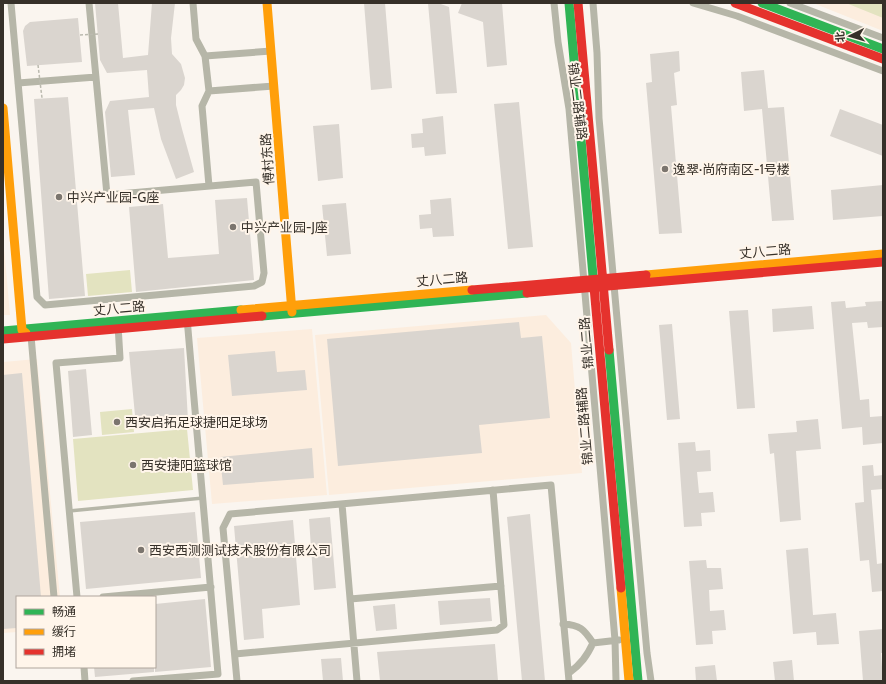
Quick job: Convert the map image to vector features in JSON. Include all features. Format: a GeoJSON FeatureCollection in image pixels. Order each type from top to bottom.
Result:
{"type":"FeatureCollection","features":[{"type":"Feature","properties":{"kind":"street"},"geometry":{"type":"LineString","coordinates":[[11,3],[37,297],[45,305],[254,286],[262,282],[264,273],[256,182],[107,195],[89,3]]}},
{"type":"Feature","properties":{"kind":"street"},"geometry":{"type":"LineString","coordinates":[[193,3],[196,39],[206,56],[208,91],[202,106],[209,186]]}},
{"type":"Feature","properties":{"kind":"street","name":"傅村东路"},"geometry":{"type":"LineString","coordinates":[[268,3],[291,310]]}},
{"type":"Feature","properties":{"kind":"street","name":"锦业二路辅路"},"geometry":{"type":"LineString","coordinates":[[554,3],[558,42],[569,109],[615,640],[616,681]]}},
{"type":"Feature","properties":{"kind":"street","name":"锦业二路"},"geometry":{"type":"LineString","coordinates":[[569,3],[598,282],[630,639],[638,681]]}},
{"type":"Feature","properties":{"kind":"street","name":"锦业二路"},"geometry":{"type":"LineString","coordinates":[[578,3],[598,282]]}},
{"type":"Feature","properties":{"kind":"street","name":"锦业二路辅路"},"geometry":{"type":"LineString","coordinates":[[593,3],[597,53],[599,118],[647,653],[651,681]]}},
{"type":"Feature","properties":{"kind":"street"},"geometry":{"type":"LineString","coordinates":[[693,3],[737,16],[883,71]]}},
{"type":"Feature","properties":{"kind":"street"},"geometry":{"type":"LineString","coordinates":[[735,3],[883,59]]}},
{"type":"Feature","properties":{"kind":"street"},"geometry":{"type":"LineString","coordinates":[[762,3],[883,49]]}},
{"type":"Feature","properties":{"kind":"street"},"geometry":{"type":"LineString","coordinates":[[790,3],[883,38]]}},
{"type":"Feature","properties":{"kind":"street"},"geometry":{"type":"LineString","coordinates":[[206,56],[271,51]]}},
{"type":"Feature","properties":{"kind":"street"},"geometry":{"type":"LineString","coordinates":[[18,84],[96,77]]}},
{"type":"Feature","properties":{"kind":"street"},"geometry":{"type":"LineString","coordinates":[[208,91],[274,86]]}},
{"type":"Feature","properties":{"kind":"street"},"geometry":{"type":"LineString","coordinates":[[3,108],[22,330],[31,336],[54,596]]}},
{"type":"Feature","properties":{"kind":"street","name":"丈八二路"},"geometry":{"type":"LineString","coordinates":[[613,281],[883,254]]}},
{"type":"Feature","properties":{"kind":"street","name":"丈八二路"},"geometry":{"type":"LineString","coordinates":[[3,331],[118,325],[598,282],[883,262]]}},
{"type":"Feature","properties":{"kind":"street"},"geometry":{"type":"LineString","coordinates":[[133,681],[218,674],[187,319]]}},
{"type":"Feature","properties":{"kind":"street"},"geometry":{"type":"LineString","coordinates":[[78,596],[56,363],[120,358],[118,325]]}},
{"type":"Feature","properties":{"kind":"street","name":"丈八二路"},"geometry":{"type":"LineString","coordinates":[[3,339],[118,325]]}},
{"type":"Feature","properties":{"kind":"street"},"geometry":{"type":"LineString","coordinates":[[237,681],[223,528],[230,514],[551,485],[569,681]]}},
{"type":"Feature","properties":{"kind":"street"},"geometry":{"type":"LineString","coordinates":[[235,654],[498,630],[504,625],[493,490]]}},
{"type":"Feature","properties":{"kind":"street"},"geometry":{"type":"LineString","coordinates":[[342,504],[357,681]]}},
{"type":"Feature","properties":{"kind":"street"},"geometry":{"type":"LineString","coordinates":[[350,599],[501,586]]}},
{"type":"Feature","properties":{"kind":"street"},"geometry":{"type":"LineString","coordinates":[[114,596],[211,587]]}},
{"type":"Feature","properties":{"kind":"street"},"geometry":{"type":"LineString","coordinates":[[563,624],[572,624],[584,629],[593,642]]}},
{"type":"Feature","properties":{"kind":"street"},"geometry":{"type":"LineString","coordinates":[[593,642],[630,639]]}},
{"type":"Feature","properties":{"kind":"street","name":"锦业二路"},"geometry":{"type":"LineString","coordinates":[[629,681],[630,639]]}},
{"type":"Feature","properties":{"kind":"street"},"geometry":{"type":"LineString","coordinates":[[569,673],[578,667],[587,656],[593,642]]}},
{"type":"Feature","properties":{"kind":"street"},"geometry":{"type":"LineString","coordinates":[[84,668],[85,681]]}},
{"type":"Feature","properties":{"kind":"lane"},"geometry":{"type":"LineString","coordinates":[[69,511],[203,498]]}},
{"type":"Feature","properties":{"kind":"path"},"geometry":{"type":"LineString","coordinates":[[80,35],[98,34]]}},
{"type":"Feature","properties":{"kind":"path"},"geometry":{"type":"LineString","coordinates":[[38,65],[42,98]]}},
{"type":"Feature","properties":{"kind":"shaded area"},"geometry":{"type":"Polygon","coordinates":[[[813,3],[883,3],[883,31],[813,3]]]}},
{"type":"Feature","properties":{"kind":"shaded area"},"geometry":{"type":"Polygon","coordinates":[[[3,236],[10,315],[3,315],[3,236]]]}},
{"type":"Feature","properties":{"kind":"shaded area"},"geometry":{"type":"Polygon","coordinates":[[[546,315],[571,343],[582,473],[329,495],[315,335],[546,315]]]}},
{"type":"Feature","properties":{"kind":"shaded area"},"geometry":{"type":"Polygon","coordinates":[[[312,329],[327,495],[212,504],[197,338],[312,329]]]}},
{"type":"Feature","properties":{"kind":"shaded area"},"geometry":{"type":"Polygon","coordinates":[[[37,359],[60,596],[16,596],[16,632],[3,633],[3,362],[37,359]]]}},
{"type":"Feature","properties":{"kind":"green space"},"geometry":{"type":"Polygon","coordinates":[[[846,3],[883,3],[883,18],[846,3]]]}},
{"type":"Feature","properties":{"kind":"green space"},"geometry":{"type":"Polygon","coordinates":[[[130,270],[132,292],[88,296],[86,274],[130,270]]]}},
{"type":"Feature","properties":{"kind":"green space","name":"西安启拓足球捷阳足球场"},"geometry":{"type":"Polygon","coordinates":[[[132,409],[134,432],[102,435],[100,412],[132,409]]]}},
{"type":"Feature","properties":{"kind":"green space","name":"西安捷阳篮球馆"},"geometry":{"type":"Polygon","coordinates":[[[187,429],[193,490],[78,501],[73,439],[187,429]]]}},
{"type":"Feature","properties":{"kind":"building"},"geometry":{"type":"Polygon","coordinates":[[[95,3],[118,3],[123,58],[148,55],[152,3],[175,3],[171,38],[172,54],[181,64],[185,78],[184,85],[176,95],[176,105],[194,172],[176,179],[161,139],[154,108],[128,110],[135,175],[111,177],[105,112],[110,101],[149,97],[147,70],[107,73],[100,60],[95,3]]]}},
{"type":"Feature","properties":{"kind":"building"},"geometry":{"type":"Polygon","coordinates":[[[364,3],[385,3],[392,88],[371,90],[364,3]]]}},
{"type":"Feature","properties":{"kind":"building"},"geometry":{"type":"Polygon","coordinates":[[[428,3],[438,3],[449,7],[457,93],[436,94],[428,3]]]}},
{"type":"Feature","properties":{"kind":"building"},"geometry":{"type":"Polygon","coordinates":[[[462,3],[502,3],[507,65],[487,67],[483,22],[458,13],[462,3]]]}},
{"type":"Feature","properties":{"kind":"building"},"geometry":{"type":"Polygon","coordinates":[[[78,18],[82,62],[27,66],[23,31],[25,26],[30,22],[78,18]]]}},
{"type":"Feature","properties":{"kind":"building","name":"逸翠·尚府南区-1号楼"},"geometry":{"type":"Polygon","coordinates":[[[679,51],[680,71],[674,73],[677,105],[671,106],[682,233],[659,234],[646,83],[652,82],[650,54],[679,51]]]}},
{"type":"Feature","properties":{"kind":"building"},"geometry":{"type":"Polygon","coordinates":[[[764,70],[768,108],[784,107],[794,220],[772,221],[762,109],[744,111],[741,72],[764,70]]]}},
{"type":"Feature","properties":{"kind":"building","name":"中兴产业园-G座"},"geometry":{"type":"Polygon","coordinates":[[[68,97],[85,296],[49,299],[34,99],[68,97]]]}},
{"type":"Feature","properties":{"kind":"building"},"geometry":{"type":"Polygon","coordinates":[[[519,102],[533,247],[508,249],[494,104],[519,102]]]}},
{"type":"Feature","properties":{"kind":"building"},"geometry":{"type":"Polygon","coordinates":[[[840,109],[883,125],[883,156],[830,136],[840,109]]]}},
{"type":"Feature","properties":{"kind":"building"},"geometry":{"type":"Polygon","coordinates":[[[443,116],[446,154],[425,156],[424,147],[412,148],[411,134],[423,133],[422,119],[443,116]]]}},
{"type":"Feature","properties":{"kind":"building"},"geometry":{"type":"Polygon","coordinates":[[[339,124],[343,178],[318,181],[313,126],[339,124]]]}},
{"type":"Feature","properties":{"kind":"building"},"geometry":{"type":"Polygon","coordinates":[[[883,185],[883,216],[833,220],[831,190],[883,185]]]}},
{"type":"Feature","properties":{"kind":"building"},"geometry":{"type":"Polygon","coordinates":[[[247,198],[254,280],[136,292],[129,207],[163,204],[168,258],[219,254],[215,200],[247,198]]]}},
{"type":"Feature","properties":{"kind":"building"},"geometry":{"type":"Polygon","coordinates":[[[451,198],[454,236],[433,237],[432,228],[420,229],[419,215],[431,214],[430,200],[451,198]]]}},
{"type":"Feature","properties":{"kind":"building"},"geometry":{"type":"Polygon","coordinates":[[[346,203],[351,254],[327,256],[322,205],[346,203]]]}},
{"type":"Feature","properties":{"kind":"building"},"geometry":{"type":"Polygon","coordinates":[[[845,301],[846,308],[866,306],[865,302],[883,301],[883,327],[868,328],[867,322],[852,323],[860,400],[869,399],[870,417],[883,416],[883,443],[863,445],[862,427],[842,429],[831,302],[845,301]]]}},
{"type":"Feature","properties":{"kind":"building"},"geometry":{"type":"Polygon","coordinates":[[[812,306],[814,329],[773,332],[772,309],[812,306]]]}},
{"type":"Feature","properties":{"kind":"building"},"geometry":{"type":"Polygon","coordinates":[[[748,310],[755,408],[737,409],[729,311],[748,310]]]}},
{"type":"Feature","properties":{"kind":"building"},"geometry":{"type":"Polygon","coordinates":[[[519,322],[521,338],[542,336],[550,418],[479,425],[482,453],[338,466],[327,339],[519,322]]]}},
{"type":"Feature","properties":{"kind":"building"},"geometry":{"type":"Polygon","coordinates":[[[672,324],[680,419],[667,420],[659,325],[672,324]]]}},
{"type":"Feature","properties":{"kind":"building"},"geometry":{"type":"Polygon","coordinates":[[[184,348],[188,421],[136,426],[129,352],[184,348]]]}},
{"type":"Feature","properties":{"kind":"building"},"geometry":{"type":"Polygon","coordinates":[[[275,351],[277,372],[305,370],[307,390],[232,396],[228,355],[275,351]]]}},
{"type":"Feature","properties":{"kind":"building"},"geometry":{"type":"Polygon","coordinates":[[[86,369],[92,435],[73,437],[68,371],[86,369]]]}},
{"type":"Feature","properties":{"kind":"building"},"geometry":{"type":"Polygon","coordinates":[[[22,373],[41,596],[16,596],[16,628],[3,629],[3,375],[22,373]]]}},
{"type":"Feature","properties":{"kind":"building"},"geometry":{"type":"Polygon","coordinates":[[[818,419],[821,449],[796,451],[801,520],[780,522],[774,453],[770,454],[768,434],[797,432],[796,421],[818,419]]]}},
{"type":"Feature","properties":{"kind":"building"},"geometry":{"type":"Polygon","coordinates":[[[695,442],[696,451],[710,450],[711,471],[697,472],[699,493],[713,492],[715,512],[701,513],[702,526],[684,527],[678,443],[695,442]]]}},
{"type":"Feature","properties":{"kind":"building"},"geometry":{"type":"Polygon","coordinates":[[[312,448],[314,478],[223,485],[220,457],[312,448]]]}},
{"type":"Feature","properties":{"kind":"building"},"geometry":{"type":"Polygon","coordinates":[[[873,465],[874,476],[883,475],[883,489],[871,490],[877,564],[883,563],[883,591],[872,592],[869,560],[860,561],[855,503],[864,502],[862,466],[873,465]]]}},
{"type":"Feature","properties":{"kind":"building","name":"西安西测测试技术股份有限公司"},"geometry":{"type":"Polygon","coordinates":[[[195,512],[201,578],[86,589],[80,522],[195,512]]]}},
{"type":"Feature","properties":{"kind":"building"},"geometry":{"type":"Polygon","coordinates":[[[530,514],[545,681],[522,681],[507,517],[530,514]]]}},
{"type":"Feature","properties":{"kind":"building"},"geometry":{"type":"Polygon","coordinates":[[[330,517],[336,588],[314,590],[309,519],[330,517]]]}},
{"type":"Feature","properties":{"kind":"building"},"geometry":{"type":"Polygon","coordinates":[[[293,520],[300,605],[262,609],[264,638],[244,640],[234,526],[293,520]]]}},
{"type":"Feature","properties":{"kind":"building"},"geometry":{"type":"Polygon","coordinates":[[[808,548],[813,615],[836,613],[839,644],[817,645],[816,632],[793,634],[786,550],[808,548]]]}},
{"type":"Feature","properties":{"kind":"building"},"geometry":{"type":"Polygon","coordinates":[[[706,560],[707,568],[721,568],[723,589],[709,590],[710,611],[724,610],[726,630],[712,631],[713,644],[696,645],[689,561],[706,560]]]}},
{"type":"Feature","properties":{"kind":"building"},"geometry":{"type":"Polygon","coordinates":[[[490,598],[492,621],[440,625],[438,601],[490,598]]]}},
{"type":"Feature","properties":{"kind":"building"},"geometry":{"type":"Polygon","coordinates":[[[205,599],[211,667],[155,672],[156,604],[205,599]]]}},
{"type":"Feature","properties":{"kind":"building"},"geometry":{"type":"Polygon","coordinates":[[[395,604],[397,629],[376,631],[373,606],[395,604]]]}},
{"type":"Feature","properties":{"kind":"building"},"geometry":{"type":"Polygon","coordinates":[[[883,629],[883,653],[881,653],[883,681],[863,681],[859,631],[883,629]]]}},
{"type":"Feature","properties":{"kind":"building"},"geometry":{"type":"Polygon","coordinates":[[[495,644],[498,681],[380,681],[377,652],[495,644]]]}},
{"type":"Feature","properties":{"kind":"building"},"geometry":{"type":"Polygon","coordinates":[[[341,658],[343,681],[323,681],[321,659],[341,658]]]}},
{"type":"Feature","properties":{"kind":"building"},"geometry":{"type":"Polygon","coordinates":[[[792,660],[794,681],[775,681],[773,662],[792,660]]]}},
{"type":"Feature","properties":{"kind":"building"},"geometry":{"type":"Polygon","coordinates":[[[715,665],[717,681],[696,681],[695,667],[715,665]]]}},
{"type":"Feature","properties":{"kind":"building"},"geometry":{"type":"Polygon","coordinates":[[[94,668],[154,668],[154,672],[95,677],[94,668]]]}},
{"type":"Feature","properties":{"kind":"traffic: fast"},"geometry":{"type":"LineString","coordinates":[[569,3],[594,287]]}},
{"type":"Feature","properties":{"kind":"traffic: fast"},"geometry":{"type":"LineString","coordinates":[[762,3],[883,49]]}},
{"type":"Feature","properties":{"kind":"traffic: fast"},"geometry":{"type":"LineString","coordinates":[[262,316],[527,293]]}},
{"type":"Feature","properties":{"kind":"traffic: fast"},"geometry":{"type":"LineString","coordinates":[[3,331],[241,310]]}},
{"type":"Feature","properties":{"kind":"traffic: fast"},"geometry":{"type":"LineString","coordinates":[[609,350],[638,681]]}},
{"type":"Feature","properties":{"kind":"traffic: slow"},"geometry":{"type":"LineString","coordinates":[[267,3],[292,312]]}},
{"type":"Feature","properties":{"kind":"traffic: slow"},"geometry":{"type":"LineString","coordinates":[[3,108],[22,330],[26,333]]}},
{"type":"Feature","properties":{"kind":"traffic: slow"},"geometry":{"type":"LineString","coordinates":[[646,275],[883,254]]}},
{"type":"Feature","properties":{"kind":"traffic: slow"},"geometry":{"type":"LineString","coordinates":[[241,310],[472,290]]}},
{"type":"Feature","properties":{"kind":"traffic: slow"},"geometry":{"type":"LineString","coordinates":[[621,588],[629,681]]}},
{"type":"Feature","properties":{"kind":"traffic: jam"},"geometry":{"type":"LineString","coordinates":[[578,3],[609,350]]}},
{"type":"Feature","properties":{"kind":"traffic: jam"},"geometry":{"type":"LineString","coordinates":[[735,3],[883,59]]}},
{"type":"Feature","properties":{"kind":"traffic: jam"},"geometry":{"type":"LineString","coordinates":[[527,293],[883,262]]}},
{"type":"Feature","properties":{"kind":"traffic: jam"},"geometry":{"type":"LineString","coordinates":[[472,290],[646,275]]}},
{"type":"Feature","properties":{"kind":"traffic: jam"},"geometry":{"type":"LineString","coordinates":[[594,287],[621,588]]}},
{"type":"Feature","properties":{"kind":"traffic: jam"},"geometry":{"type":"LineString","coordinates":[[3,339],[262,316]]}},
{"type":"Feature","properties":{"kind":"place","name":"逸翠·尚府南区-1号楼"},"geometry":{"type":"Point","coordinates":[665,169]}},
{"type":"Feature","properties":{"kind":"place","name":"中兴产业园-G座"},"geometry":{"type":"Point","coordinates":[59,197]}},
{"type":"Feature","properties":{"kind":"place","name":"中兴产业园-J座"},"geometry":{"type":"Point","coordinates":[233,227]}},
{"type":"Feature","properties":{"kind":"place","name":"西安启拓足球捷阳足球场"},"geometry":{"type":"Point","coordinates":[117,422]}},
{"type":"Feature","properties":{"kind":"place","name":"西安捷阳篮球馆"},"geometry":{"type":"Point","coordinates":[133,465]}},
{"type":"Feature","properties":{"kind":"place","name":"西安西测测试技术股份有限公司"},"geometry":{"type":"Point","coordinates":[141,550]}}]}
